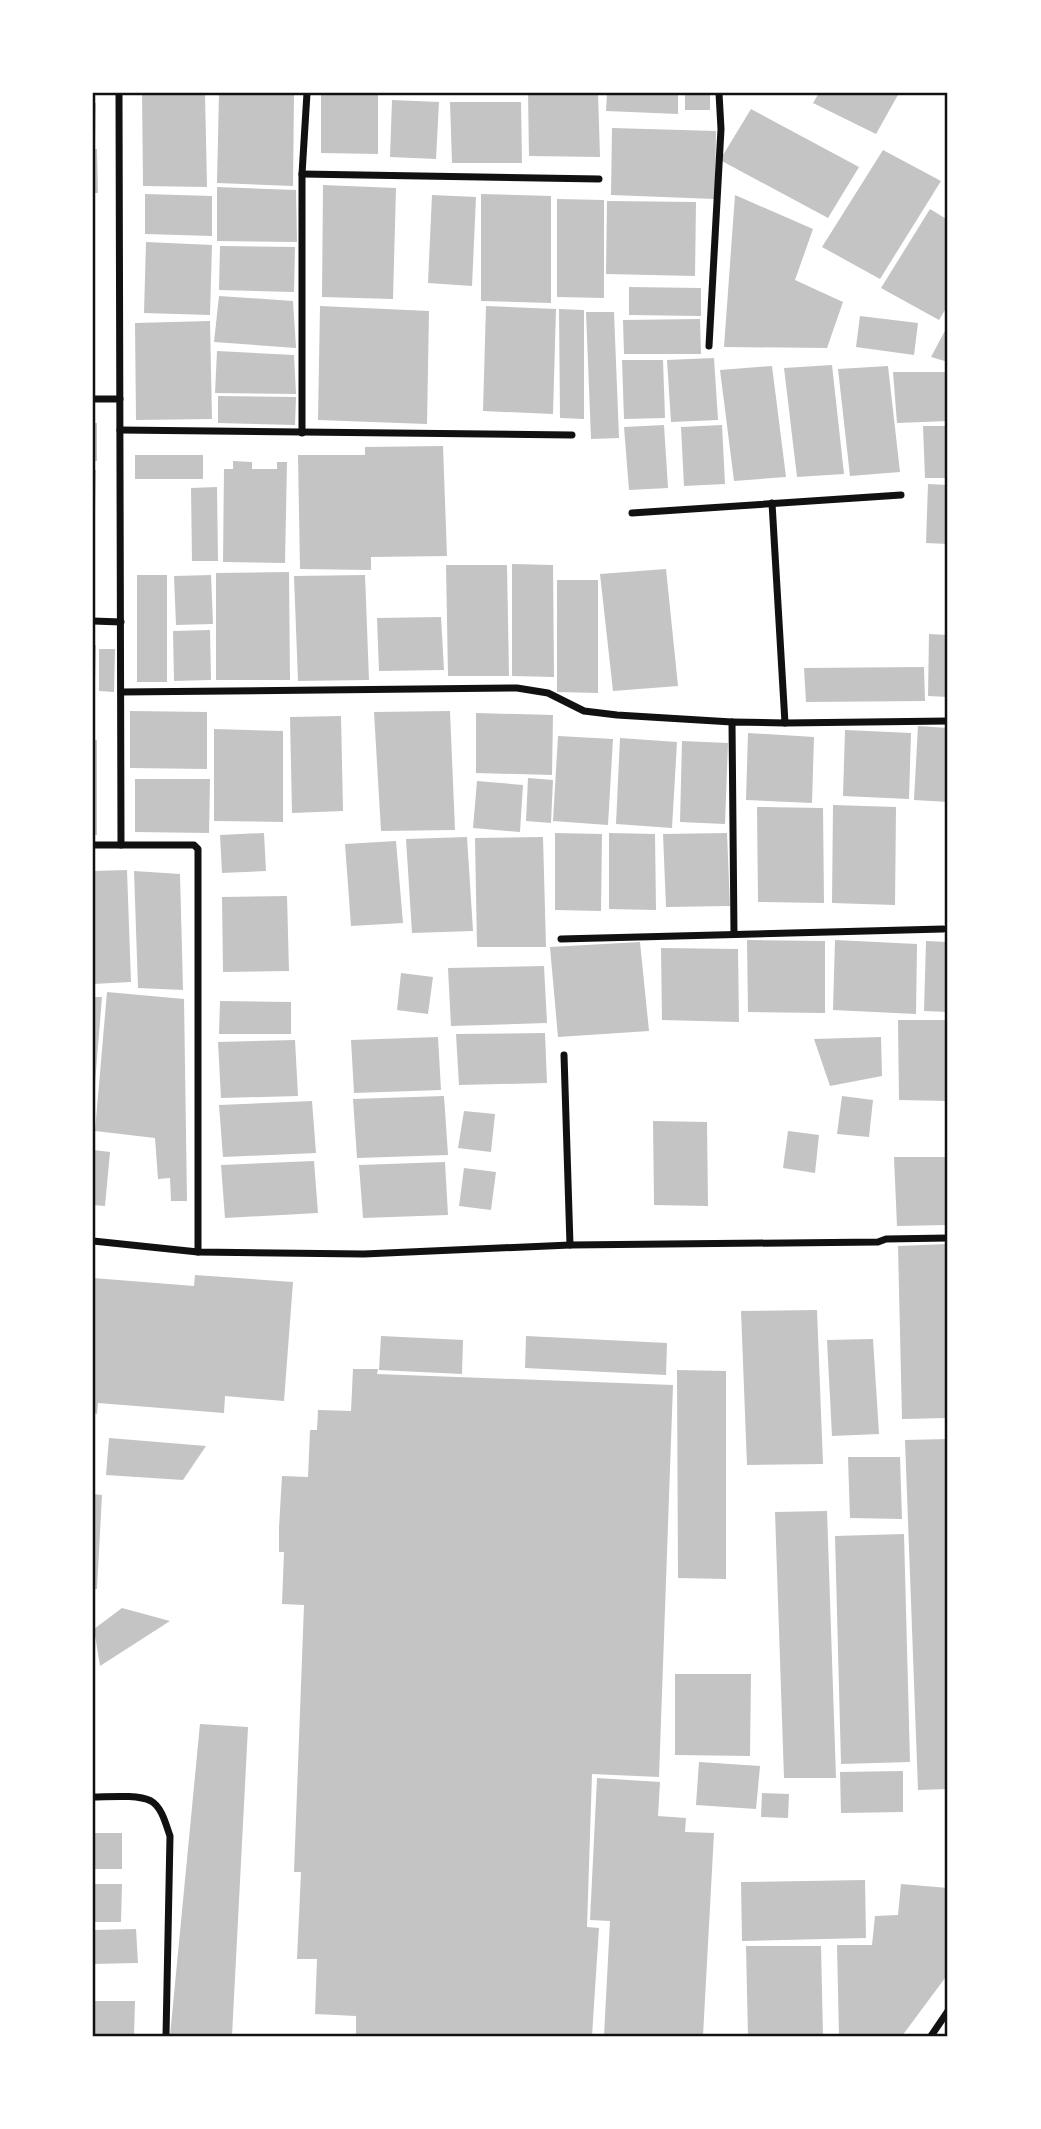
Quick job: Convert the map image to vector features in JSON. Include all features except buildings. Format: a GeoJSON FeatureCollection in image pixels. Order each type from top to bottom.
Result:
{"type":"FeatureCollection","features":[{"type":"Feature","properties":{"kind":"street"},"geometry":{"type":"LineString","coordinates":[[119,93],[121,845]]}},
{"type":"Feature","properties":{"kind":"street"},"geometry":{"type":"LineString","coordinates":[[302,433],[302,174],[307,93]]}},
{"type":"Feature","properties":{"kind":"street"},"geometry":{"type":"LineString","coordinates":[[709,346],[721,129],[719,93]]}},
{"type":"Feature","properties":{"kind":"street"},"geometry":{"type":"LineString","coordinates":[[302,174],[599,178]]}},
{"type":"Feature","properties":{"kind":"street"},"geometry":{"type":"LineString","coordinates":[[93,399],[120,399]]}},
{"type":"Feature","properties":{"kind":"street"},"geometry":{"type":"LineString","coordinates":[[120,430],[572,435]]}},
{"type":"Feature","properties":{"kind":"street"},"geometry":{"type":"LineString","coordinates":[[632,513],[901,495]]}},
{"type":"Feature","properties":{"kind":"street"},"geometry":{"type":"LineString","coordinates":[[772,503],[785,723]]}},
{"type":"Feature","properties":{"kind":"street"},"geometry":{"type":"LineString","coordinates":[[93,621],[121,622]]}},
{"type":"Feature","properties":{"kind":"street"},"geometry":{"type":"LineString","coordinates":[[121,692],[517,688],[548,693],[584,711],[617,715],[785,723],[948,721]]}},
{"type":"Feature","properties":{"kind":"street"},"geometry":{"type":"LineString","coordinates":[[732,722],[734,934]]}},
{"type":"Feature","properties":{"kind":"street"},"geometry":{"type":"LineString","coordinates":[[93,845],[194,845],[198,849],[198,1252]]}},
{"type":"Feature","properties":{"kind":"street"},"geometry":{"type":"LineString","coordinates":[[561,939],[943,929]]}},
{"type":"Feature","properties":{"kind":"street"},"geometry":{"type":"LineString","coordinates":[[564,1055],[570,1245]]}},
{"type":"Feature","properties":{"kind":"street"},"geometry":{"type":"LineString","coordinates":[[93,1241],[198,1252],[364,1254],[570,1245],[878,1242],[886,1239],[948,1238]]}},
{"type":"Feature","properties":{"kind":"street"},"geometry":{"type":"LineString","coordinates":[[93,1797],[131,1797],[152,1801],[162,1814],[170,1836],[166,2036]]}},
{"type":"Feature","properties":{"kind":"street"},"geometry":{"type":"LineString","coordinates":[[931,2036],[948,2011]]}}]}
